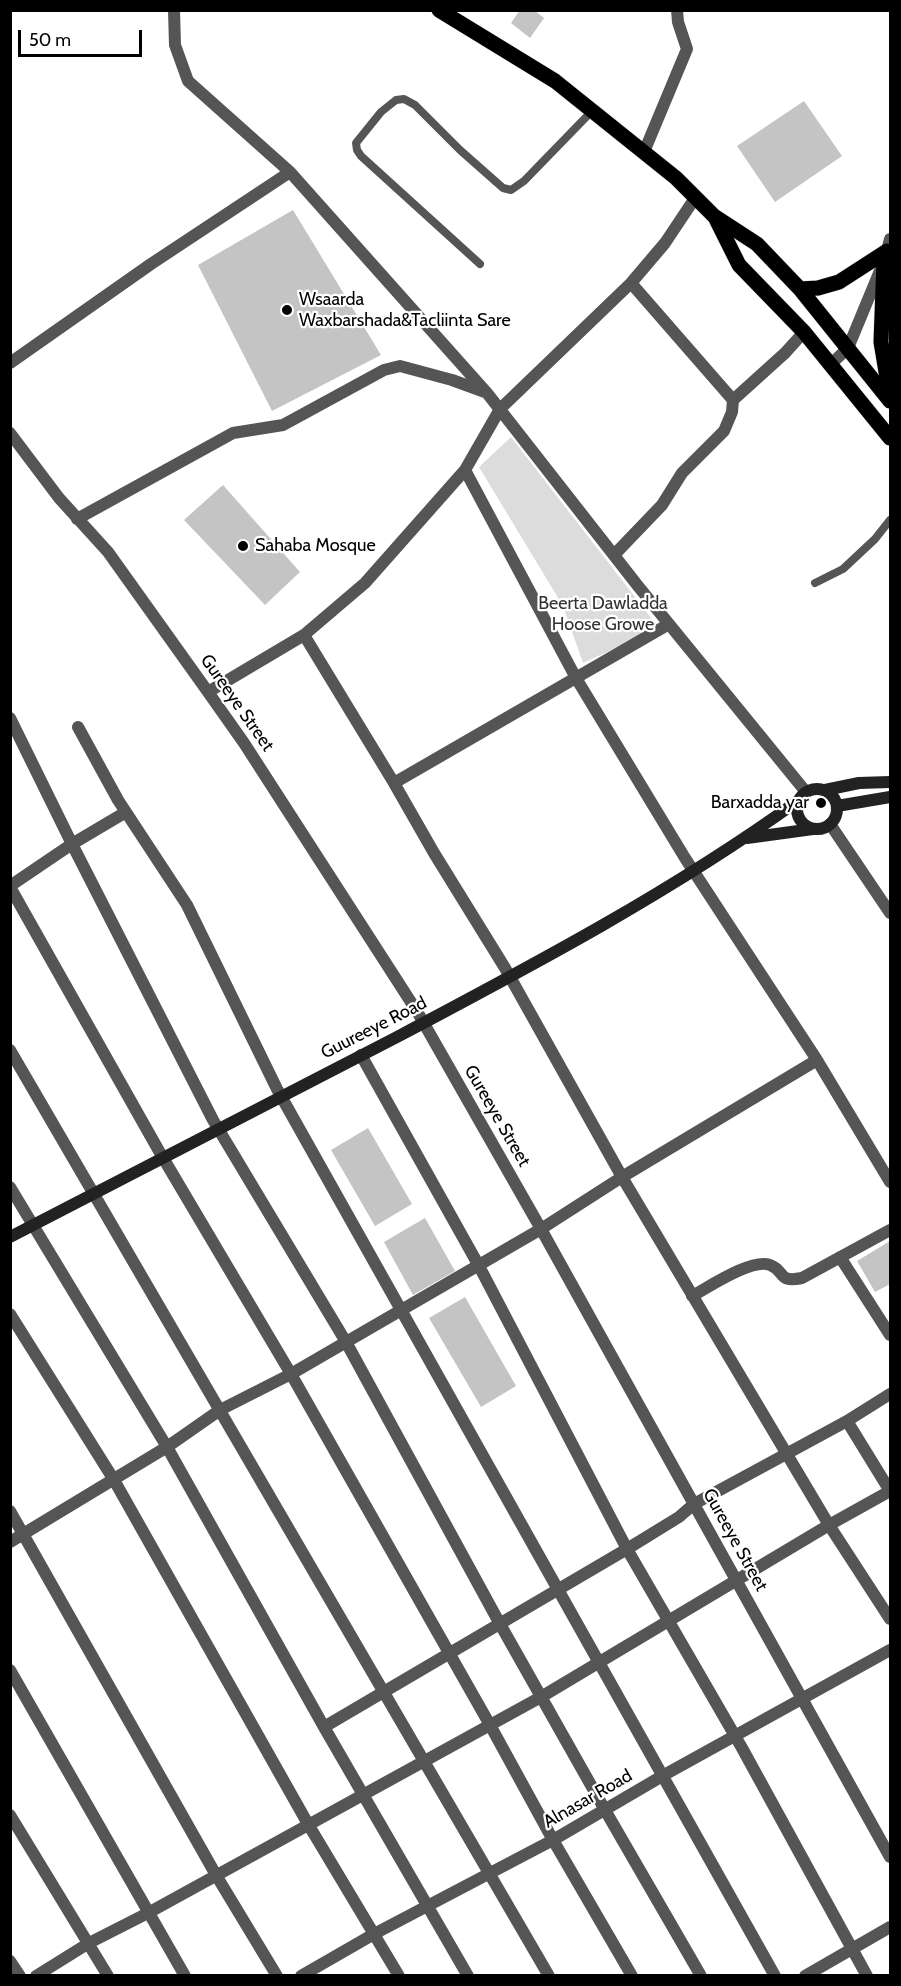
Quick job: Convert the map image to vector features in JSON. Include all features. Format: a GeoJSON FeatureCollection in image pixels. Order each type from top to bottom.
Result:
{"type":"FeatureCollection","features":[{"type":"Feature","properties":{"kind":"main road"},"geometry":{"type":"LineString","coordinates":[[439,10],[555,81],[676,178],[714,216],[757,244],[800,290],[891,401]]}},
{"type":"Feature","properties":{"kind":"main road"},"geometry":{"type":"LineString","coordinates":[[714,216],[739,265],[804,332],[891,438]]}},
{"type":"Feature","properties":{"kind":"main road"},"geometry":{"type":"LineString","coordinates":[[800,290],[839,282],[887,250]]}},
{"type":"Feature","properties":{"kind":"main road"},"geometry":{"type":"LineString","coordinates":[[887,250],[881,309],[881,342],[891,396]]}},
{"type":"Feature","properties":{"kind":"street"},"geometry":{"type":"LineString","coordinates":[[174,10],[175,45],[188,81],[290,172],[487,393],[802,796]]}},
{"type":"Feature","properties":{"kind":"street"},"geometry":{"type":"LineString","coordinates":[[644,152],[687,49],[678,22],[678,10]]}},
{"type":"Feature","properties":{"kind":"street"},"geometry":{"type":"LineString","coordinates":[[10,363],[151,264],[290,172]]}},
{"type":"Feature","properties":{"kind":"street"},"geometry":{"type":"LineString","coordinates":[[208,692],[304,635],[365,583],[465,470],[500,409],[631,283],[665,243],[695,198]]}},
{"type":"Feature","properties":{"kind":"street"},"geometry":{"type":"LineString","coordinates":[[831,365],[848,348],[887,250]]}},
{"type":"Feature","properties":{"kind":"street"},"geometry":{"type":"LineString","coordinates":[[631,283],[734,400]]}},
{"type":"Feature","properties":{"kind":"street"},"geometry":{"type":"LineString","coordinates":[[614,555],[662,505],[682,473],[724,431],[734,400],[785,353],[804,332]]}},
{"type":"Feature","properties":{"kind":"street"},"geometry":{"type":"LineString","coordinates":[[77,519],[233,433],[283,425],[384,370],[400,366],[452,380],[487,393]]}},
{"type":"Feature","properties":{"kind":"street","name":"Gureeye Street"},"geometry":{"type":"LineString","coordinates":[[10,433],[59,498],[108,552],[244,743],[424,1023],[891,1857]]}},
{"type":"Feature","properties":{"kind":"street"},"geometry":{"type":"LineString","coordinates":[[465,470],[576,678],[694,872],[817,1060],[891,1182]]}},
{"type":"Feature","properties":{"kind":"street"},"geometry":{"type":"LineString","coordinates":[[394,783],[669,624]]}},
{"type":"Feature","properties":{"kind":"street"},"geometry":{"type":"LineString","coordinates":[[304,635],[511,978],[621,1177],[786,1454],[829,1525],[891,1619]]}},
{"type":"Feature","properties":{"kind":"street"},"geometry":{"type":"LineString","coordinates":[[10,718],[72,844],[219,1129],[346,1342],[604,1810],[701,1976]]}},
{"type":"Feature","properties":{"kind":"street"},"geometry":{"type":"LineString","coordinates":[[78,728],[126,812],[187,905],[281,1097],[403,1310],[775,1976]]}},
{"type":"Feature","properties":{"kind":"street"},"geometry":{"type":"LineString","coordinates":[[813,829],[802,823],[797,806],[802,796],[812,789],[825,790],[859,783],[891,783]]}},
{"type":"Feature","properties":{"kind":"street"},"geometry":{"type":"LineString","coordinates":[[746,838],[819,829],[830,825],[837,813],[837,806],[835,800],[825,790]]}},
{"type":"Feature","properties":{"kind":"street","name":"Guureeye Road"},"geometry":{"type":"LineString","coordinates":[[10,1237],[511,978],[694,872],[746,838],[802,796]]}},
{"type":"Feature","properties":{"kind":"street"},"geometry":{"type":"LineString","coordinates":[[837,806],[891,797]]}},
{"type":"Feature","properties":{"kind":"street"},"geometry":{"type":"LineString","coordinates":[[126,812],[72,844],[10,887],[163,1158],[291,1374],[632,1976]]}},
{"type":"Feature","properties":{"kind":"street"},"geometry":{"type":"LineString","coordinates":[[830,825],[891,913]]}},
{"type":"Feature","properties":{"kind":"street"},"geometry":{"type":"LineString","coordinates":[[10,1050],[549,1976]]}},
{"type":"Feature","properties":{"kind":"street"},"geometry":{"type":"LineString","coordinates":[[361,1055],[479,1266],[627,1549],[735,1737],[867,1976]]}},
{"type":"Feature","properties":{"kind":"street"},"geometry":{"type":"LineString","coordinates":[[10,1542],[167,1447],[220,1410],[291,1374],[479,1266],[621,1177],[817,1060]]}},
{"type":"Feature","properties":{"kind":"street"},"geometry":{"type":"LineString","coordinates":[[10,1187],[167,1447],[362,1794],[468,1976]]}},
{"type":"Feature","properties":{"kind":"street"},"geometry":{"type":"LineString","coordinates":[[692,1296],[750,1266],[766,1264],[773,1266],[782,1277],[790,1281],[802,1278],[891,1230]]}},
{"type":"Feature","properties":{"kind":"street"},"geometry":{"type":"LineString","coordinates":[[840,1257],[891,1335]]}},
{"type":"Feature","properties":{"kind":"street"},"geometry":{"type":"LineString","coordinates":[[10,1314],[114,1480],[308,1824],[399,1976]]}},
{"type":"Feature","properties":{"kind":"street"},"geometry":{"type":"LineString","coordinates":[[324,1727],[627,1549],[679,1517],[694,1504],[891,1394]]}},
{"type":"Feature","properties":{"kind":"street"},"geometry":{"type":"LineString","coordinates":[[36,1976],[89,1943],[541,1697],[829,1525],[891,1491],[847,1420]]}},
{"type":"Feature","properties":{"kind":"street"},"geometry":{"type":"LineString","coordinates":[[10,1511],[216,1875],[277,1976]]}},
{"type":"Feature","properties":{"kind":"street","name":"Alnasar Road"},"geometry":{"type":"LineString","coordinates":[[301,1976],[374,1934],[553,1840],[664,1775],[891,1650]]}},
{"type":"Feature","properties":{"kind":"street"},"geometry":{"type":"LineString","coordinates":[[10,1670],[185,1976]]}},
{"type":"Feature","properties":{"kind":"street"},"geometry":{"type":"LineString","coordinates":[[11,1815],[108,1976]]}},
{"type":"Feature","properties":{"kind":"street"},"geometry":{"type":"LineString","coordinates":[[805,1976],[891,1927]]}},
{"type":"Feature","properties":{"kind":"street"},"geometry":{"type":"LineString","coordinates":[[10,1961],[20,1976]]}},
{"type":"Feature","properties":{"kind":"lane"},"geometry":{"type":"LineString","coordinates":[[480,264],[361,156],[356,143],[381,112],[396,100],[404,99],[415,105],[460,150],[503,188],[511,190],[524,181],[592,111]]}},
{"type":"Feature","properties":{"kind":"lane"},"geometry":{"type":"LineString","coordinates":[[815,583],[843,569],[891,520]]}},
{"type":"Feature","properties":{"kind":"green space","name":"Beerta Dawladda Hoose Growe"},"geometry":{"type":"Polygon","coordinates":[[[511,437],[659,628],[583,663],[563,606],[479,467],[511,437]]]}},
{"type":"Feature","properties":{"kind":"building"},"geometry":{"type":"Polygon","coordinates":[[[520,10],[534,10],[544,18],[530,38],[511,23],[520,10]]]}},
{"type":"Feature","properties":{"kind":"building"},"geometry":{"type":"Polygon","coordinates":[[[804,101],[842,156],[775,202],[737,146],[804,101]]]}},
{"type":"Feature","properties":{"kind":"building","name":"Wsaarda Waxbarshada&Tacliinta Sare"},"geometry":{"type":"Polygon","coordinates":[[[293,210],[381,355],[272,411],[198,265],[293,210]]]}},
{"type":"Feature","properties":{"kind":"building","name":"Sahaba Mosque"},"geometry":{"type":"Polygon","coordinates":[[[223,485],[300,572],[265,605],[184,520],[223,485]]]}},
{"type":"Feature","properties":{"kind":"building"},"geometry":{"type":"Polygon","coordinates":[[[368,1128],[412,1204],[375,1226],[331,1150],[368,1128]]]}},
{"type":"Feature","properties":{"kind":"building"},"geometry":{"type":"Polygon","coordinates":[[[425,1218],[455,1271],[413,1295],[384,1242],[425,1218]]]}},
{"type":"Feature","properties":{"kind":"building"},"geometry":{"type":"Polygon","coordinates":[[[890,1241],[890,1284],[875,1292],[857,1261],[890,1241]]]}},
{"type":"Feature","properties":{"kind":"building"},"geometry":{"type":"Polygon","coordinates":[[[465,1297],[516,1386],[481,1407],[429,1318],[465,1297]]]}},
{"type":"Feature","properties":{"kind":"place","name":"Wsaarda Waxbarshada&Tacliinta Sare"},"geometry":{"type":"Point","coordinates":[287,310]}},
{"type":"Feature","properties":{"kind":"place","name":"Sahaba Mosque"},"geometry":{"type":"Point","coordinates":[243,546]}},
{"type":"Feature","properties":{"kind":"place","name":"Barxadda yar"},"geometry":{"type":"Point","coordinates":[821,803]}}]}
